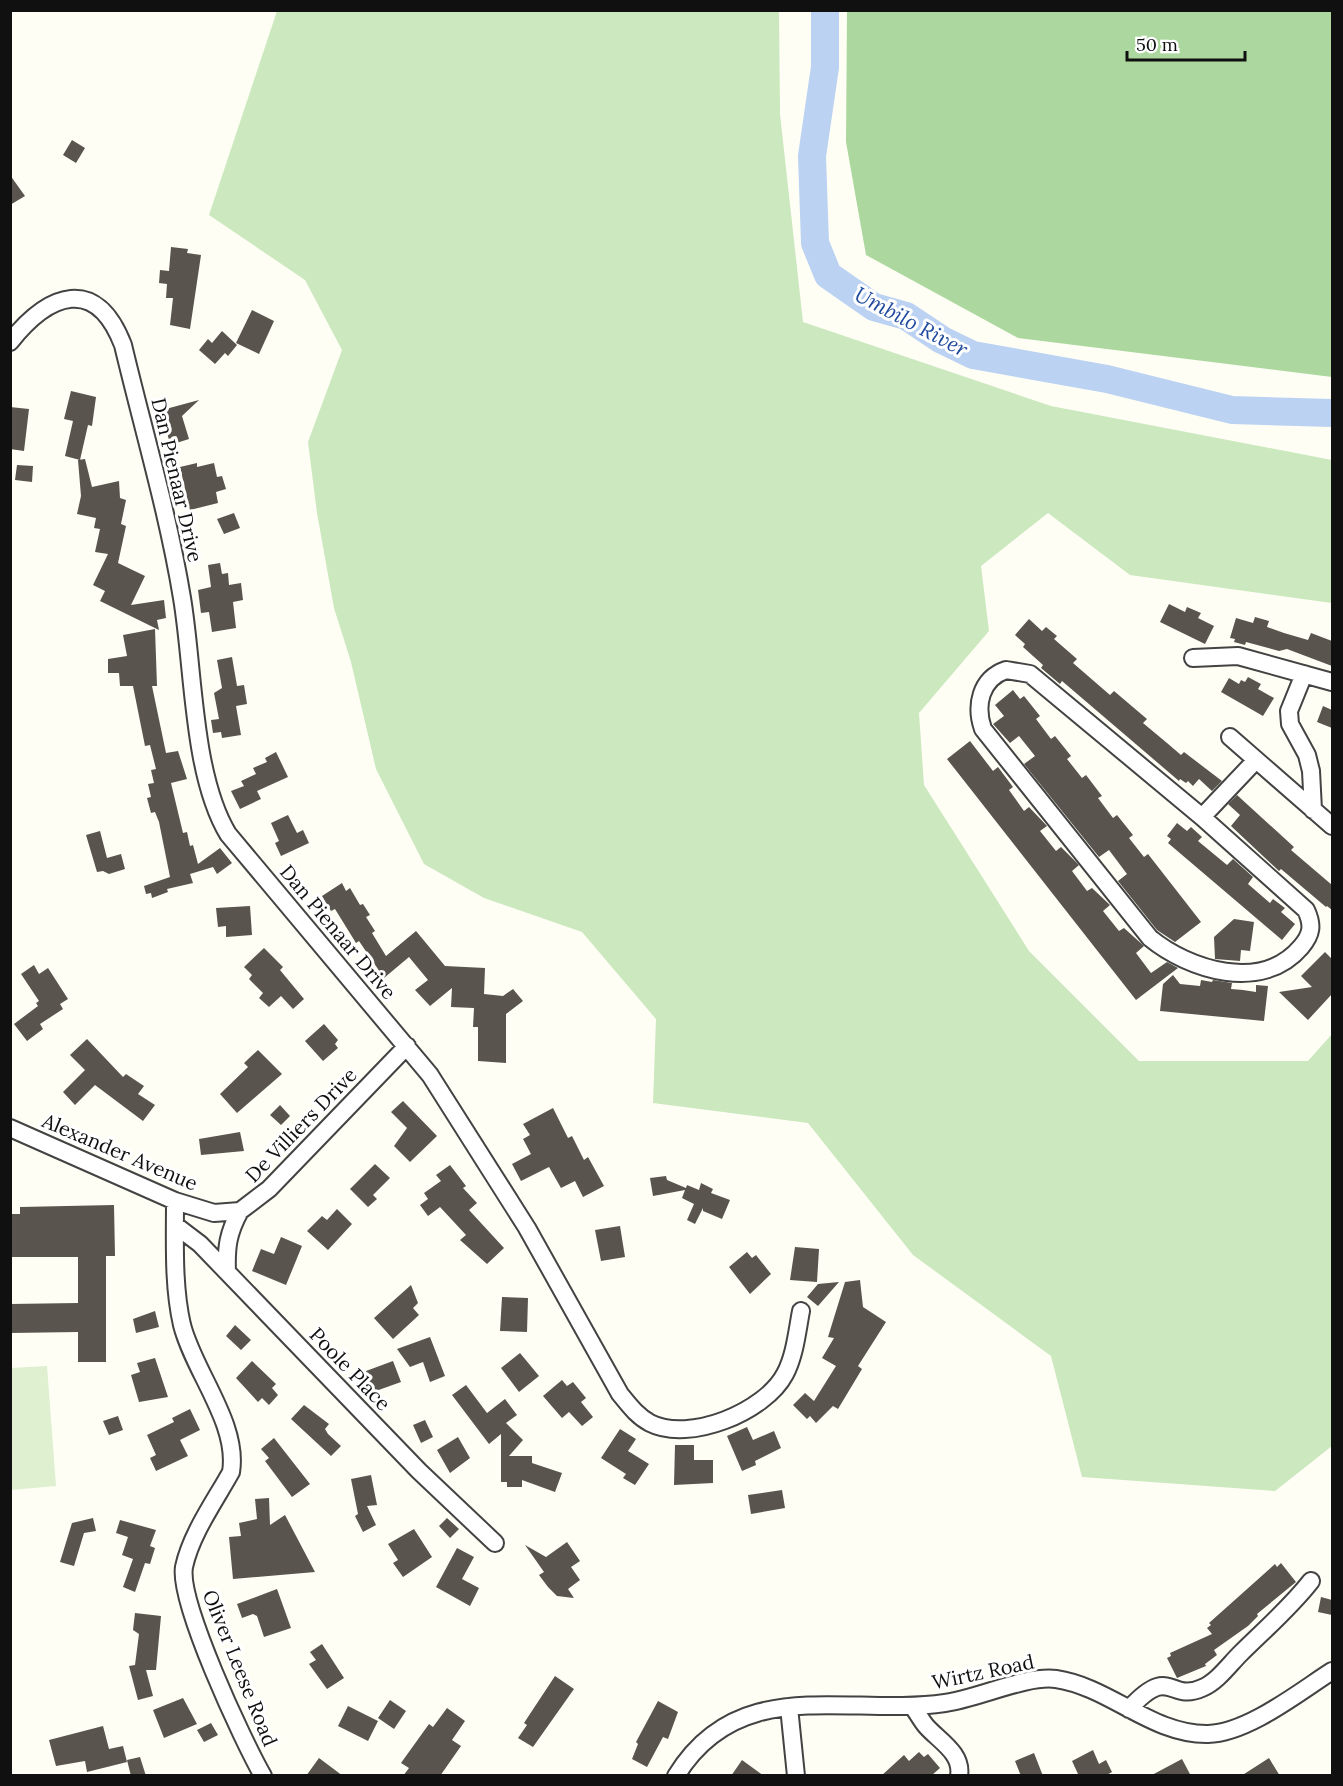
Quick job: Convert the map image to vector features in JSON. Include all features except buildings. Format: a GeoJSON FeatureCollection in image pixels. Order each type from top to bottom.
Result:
{"type":"FeatureCollection","features":[{"type":"Feature","properties":{"kind":"street","name":"Dan Pienaar Drive"},"geometry":{"type":"LineString","coordinates":[[10,342],[34,315],[54,302],[75,299],[91,301],[105,310],[116,327],[123,345],[177,569],[202,756],[217,815],[228,834],[407,1046],[463,1123],[527,1228],[620,1394],[636,1413],[652,1424],[698,1428],[745,1412],[767,1397],[784,1375],[793,1353],[801,1311]]}},
{"type":"Feature","properties":{"kind":"street"},"geometry":{"type":"LineString","coordinates":[[1193,658],[1238,656],[1332,682]]}},
{"type":"Feature","properties":{"kind":"street"},"geometry":{"type":"LineString","coordinates":[[1006,670],[1029,674],[1202,817],[1306,910],[1312,923],[1310,934],[1293,955],[1257,972],[1236,973],[1189,962],[1168,952],[1150,938],[983,729],[979,705],[991,677],[1006,670]]}},
{"type":"Feature","properties":{"kind":"street"},"geometry":{"type":"LineString","coordinates":[[1304,674],[1289,711],[1290,724],[1307,755],[1311,771],[1313,810]]}},
{"type":"Feature","properties":{"kind":"street"},"geometry":{"type":"LineString","coordinates":[[1230,737],[1332,826]]}},
{"type":"Feature","properties":{"kind":"street"},"geometry":{"type":"LineString","coordinates":[[1202,817],[1256,760]]}},
{"type":"Feature","properties":{"kind":"street","name":"De Villiers Drive"},"geometry":{"type":"LineString","coordinates":[[240,1211],[268,1189],[407,1046]]}},
{"type":"Feature","properties":{"kind":"street","name":"Alexander Avenue"},"geometry":{"type":"LineString","coordinates":[[10,1128],[175,1201],[214,1213],[240,1211]]}},
{"type":"Feature","properties":{"kind":"street","name":"Oliver Leese Road"},"geometry":{"type":"LineString","coordinates":[[175,1201],[178,1302],[182,1325],[189,1347],[232,1445],[233,1460],[231,1472],[189,1550],[184,1568],[184,1582],[195,1623],[250,1752],[263,1776]]}},
{"type":"Feature","properties":{"kind":"street"},"geometry":{"type":"LineString","coordinates":[[227,1272],[226,1244],[229,1231],[240,1211]]}},
{"type":"Feature","properties":{"kind":"street","name":"Poole Place"},"geometry":{"type":"LineString","coordinates":[[175,1225],[192,1236],[419,1471],[495,1543]]}},
{"type":"Feature","properties":{"kind":"street"},"geometry":{"type":"LineString","coordinates":[[1129,1709],[1145,1692],[1157,1685],[1190,1691],[1210,1684],[1297,1599],[1311,1581]]}},
{"type":"Feature","properties":{"kind":"street","name":"Wirtz Road"},"geometry":{"type":"LineString","coordinates":[[676,1776],[703,1740],[726,1723],[758,1711],[789,1707],[912,1706],[947,1703],[1053,1679],[1088,1689],[1163,1726],[1186,1733],[1210,1734],[1228,1731],[1263,1714],[1332,1671]]}},
{"type":"Feature","properties":{"kind":"street"},"geometry":{"type":"LineString","coordinates":[[912,1706],[926,1726],[948,1746],[957,1759],[959,1776]]}},
{"type":"Feature","properties":{"kind":"street"},"geometry":{"type":"LineString","coordinates":[[789,1707],[796,1776]]}},
{"type":"Feature","properties":{"kind":"green space"},"geometry":{"type":"Polygon","coordinates":[[[277,11],[779,11],[780,114],[803,322],[1051,406],[1332,460],[1332,603],[1130,575],[1048,513],[981,566],[989,631],[919,713],[924,785],[1029,951],[1139,1061],[1308,1061],[1332,1034],[1332,1446],[1275,1491],[1082,1477],[1051,1356],[913,1255],[808,1123],[653,1103],[656,1019],[582,932],[484,898],[424,864],[376,769],[351,662],[334,608],[317,513],[308,442],[342,350],[305,280],[209,215],[277,11]]]}},
{"type":"Feature","properties":{"kind":"green space"},"geometry":{"type":"Polygon","coordinates":[[[847,11],[1332,11],[1332,377],[1018,338],[866,255],[846,142],[847,11]]]}},
{"type":"Feature","properties":{"kind":"green space"},"geometry":{"type":"Polygon","coordinates":[[[47,1366],[56,1486],[11,1490],[11,1368],[47,1366]]]}},
{"type":"Feature","properties":{"kind":"waterway","name":"Umbilo River"},"geometry":{"type":"LineString","coordinates":[[825,10],[825,67],[812,156],[815,243],[828,275],[874,307],[906,316],[942,340],[973,355],[1107,379],[1232,410],[1332,413]]}}]}
